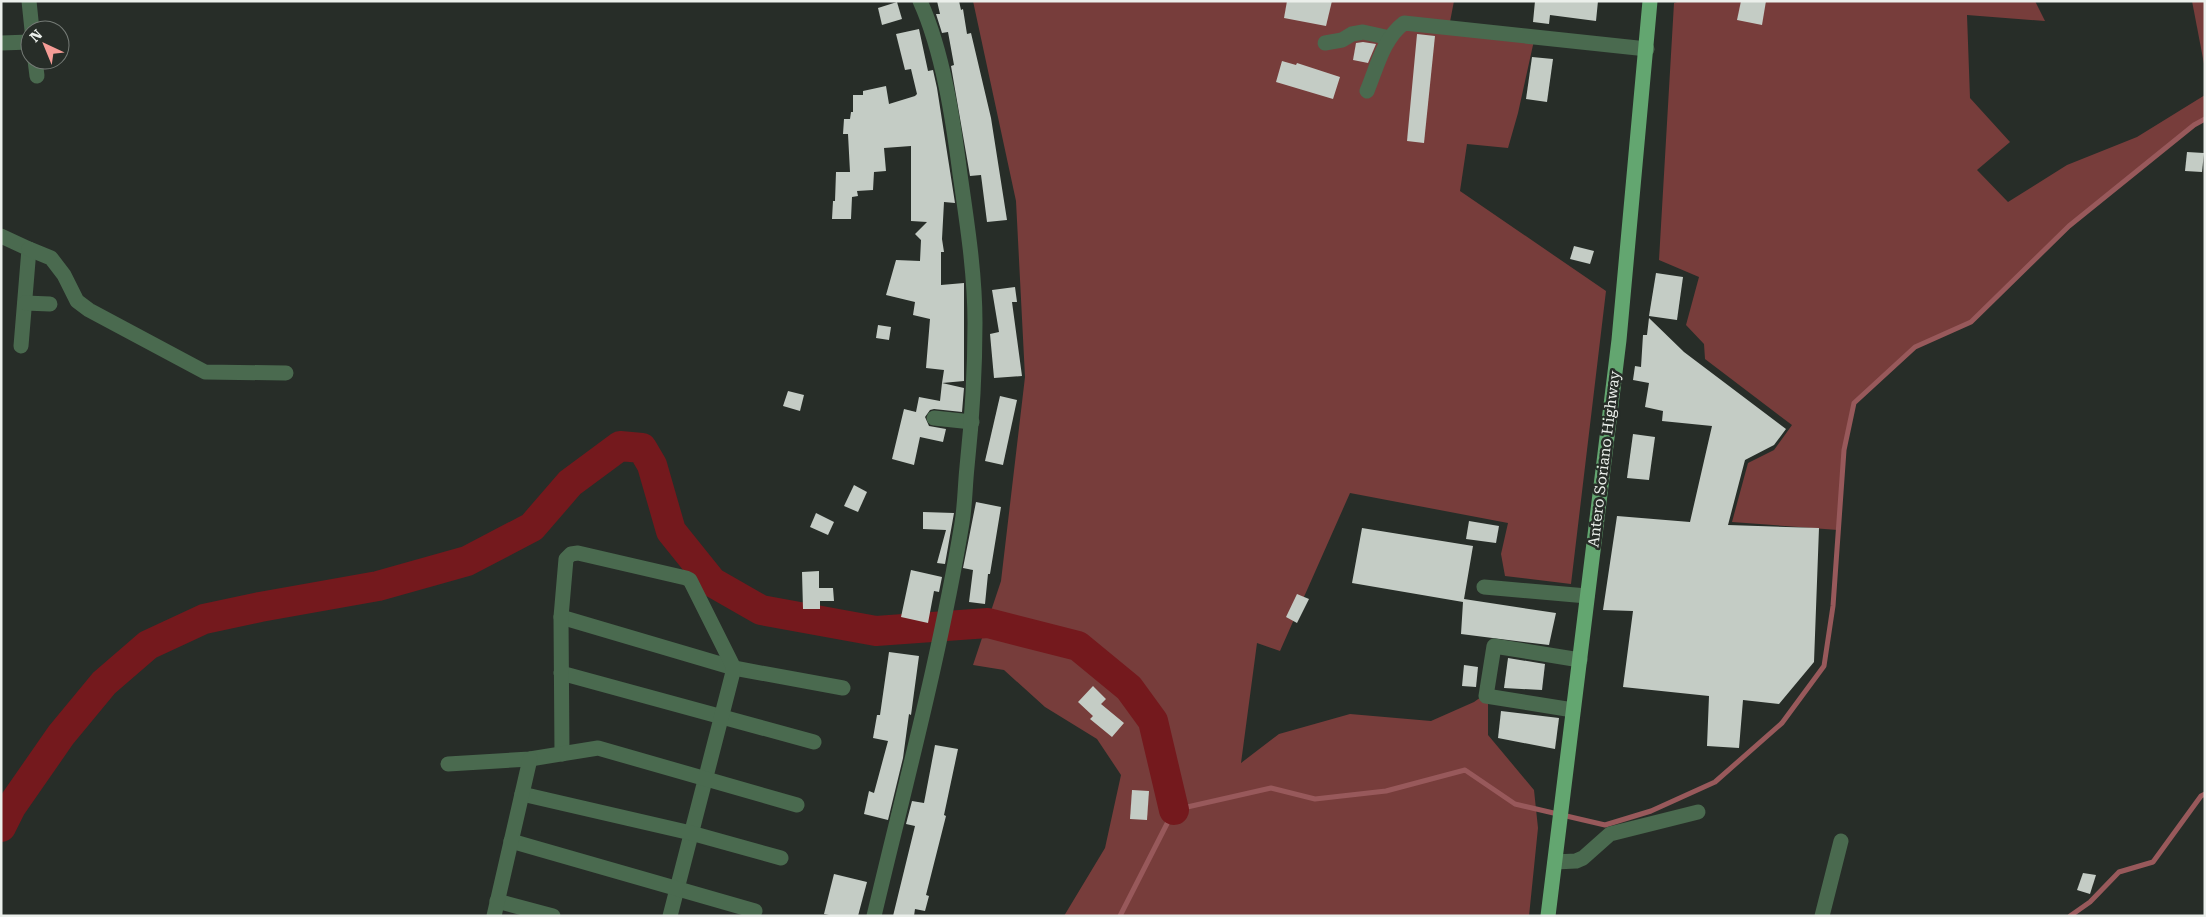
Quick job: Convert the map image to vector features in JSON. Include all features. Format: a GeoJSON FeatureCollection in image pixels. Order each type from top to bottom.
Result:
{"type":"FeatureCollection","features":[{"type":"Feature","properties":{"kind":"main road","name":"Antero Soriano Highway"},"geometry":{"type":"LineString","coordinates":[[1548,916],[1619,340],[1650,1]]}},
{"type":"Feature","properties":{"kind":"street"},"geometry":{"type":"LineString","coordinates":[[29,1],[31,20]]}},
{"type":"Feature","properties":{"kind":"street"},"geometry":{"type":"LineString","coordinates":[[874,916],[940,641],[943,616],[962,522],[972,422],[975,323],[969,240],[955,132],[945,82],[926,13],[920,1]]}},
{"type":"Feature","properties":{"kind":"street"},"geometry":{"type":"LineString","coordinates":[[1367,91],[1386,42],[1396,29],[1404,23],[1647,49]]}},
{"type":"Feature","properties":{"kind":"street"},"geometry":{"type":"LineString","coordinates":[[1325,43],[1342,40],[1352,34],[1363,32],[1390,38]]}},
{"type":"Feature","properties":{"kind":"street"},"geometry":{"type":"LineString","coordinates":[[1,43],[20,42]]}},
{"type":"Feature","properties":{"kind":"street"},"geometry":{"type":"LineString","coordinates":[[36,70],[37,76]]}},
{"type":"Feature","properties":{"kind":"street"},"geometry":{"type":"LineString","coordinates":[[1,236],[51,258],[64,275],[77,301],[89,310],[205,372],[286,373]]}},
{"type":"Feature","properties":{"kind":"street"},"geometry":{"type":"LineString","coordinates":[[22,346],[29,249]]}},
{"type":"Feature","properties":{"kind":"street"},"geometry":{"type":"LineString","coordinates":[[25,303],[50,304]]}},
{"type":"Feature","properties":{"kind":"street"},"geometry":{"type":"LineString","coordinates":[[934,418],[972,422]]}},
{"type":"Feature","properties":{"kind":"street"},"geometry":{"type":"LineString","coordinates":[[562,754],[561,617],[566,559],[571,554],[578,553],[686,578],[693,584],[734,668],[670,916]]}},
{"type":"Feature","properties":{"kind":"street"},"geometry":{"type":"LineString","coordinates":[[1484,587],[1587,596]]}},
{"type":"Feature","properties":{"kind":"street"},"geometry":{"type":"LineString","coordinates":[[561,617],[734,668],[843,688]]}},
{"type":"Feature","properties":{"kind":"street"},"geometry":{"type":"LineString","coordinates":[[1574,710],[1486,696],[1494,646],[1580,660]]}},
{"type":"Feature","properties":{"kind":"street"},"geometry":{"type":"LineString","coordinates":[[561,673],[814,742]]}},
{"type":"Feature","properties":{"kind":"street"},"geometry":{"type":"LineString","coordinates":[[448,764],[530,759],[598,748],[797,805]]}},
{"type":"Feature","properties":{"kind":"street"},"geometry":{"type":"LineString","coordinates":[[494,916],[530,759]]}},
{"type":"Feature","properties":{"kind":"street"},"geometry":{"type":"LineString","coordinates":[[522,794],[691,833],[781,858]]}},
{"type":"Feature","properties":{"kind":"street"},"geometry":{"type":"LineString","coordinates":[[1555,862],[1576,861],[1583,858],[1610,834],[1698,812]]}},
{"type":"Feature","properties":{"kind":"street"},"geometry":{"type":"LineString","coordinates":[[511,841],[755,911]]}},
{"type":"Feature","properties":{"kind":"street"},"geometry":{"type":"LineString","coordinates":[[1822,916],[1841,841]]}},
{"type":"Feature","properties":{"kind":"street"},"geometry":{"type":"LineString","coordinates":[[497,901],[553,916]]}},
{"type":"Feature","properties":{"kind":"shaded area"},"geometry":{"type":"Polygon","coordinates":[[[973,1],[1454,1],[1449,27],[1535,36],[1518,113],[1508,148],[1467,144],[1460,191],[1606,291],[1571,584],[1505,576],[1501,554],[1508,523],[1350,493],[1280,651],[1257,643],[1241,763],[1279,734],[1350,714],[1431,721],[1474,702],[1488,692],[1488,735],[1534,790],[1538,828],[1529,916],[1064,916],[1105,848],[1121,775],[1097,739],[1045,707],[1004,670],[973,665],[1001,581],[1025,377],[1016,201],[973,1]]]}},
{"type":"Feature","properties":{"kind":"shaded area"},"geometry":{"type":"Polygon","coordinates":[[[1680,1],[2035,1],[2045,21],[1967,15],[1970,98],[2010,142],[1977,170],[2008,202],[2067,165],[2137,137],[2205,95],[2205,119],[2194,125],[2069,226],[1971,322],[1915,347],[1855,403],[1844,450],[1838,530],[1732,522],[1748,463],[1774,450],[1792,425],[1705,359],[1704,344],[1686,325],[1699,277],[1659,260],[1674,3],[1680,1]]]}},
{"type":"Feature","properties":{"kind":"shaded area"},"geometry":{"type":"Polygon","coordinates":[[[2192,1],[2205,1],[2205,69],[2192,1]]]}},
{"type":"Feature","properties":{"kind":"building"},"geometry":{"type":"Polygon","coordinates":[[[937,1],[959,1],[961,10],[963,9],[967,34],[971,33],[991,118],[1007,220],[987,222],[981,175],[970,176],[951,66],[954,65],[948,32],[942,33],[936,14],[940,14],[937,1]]]}},
{"type":"Feature","properties":{"kind":"building"},"geometry":{"type":"Polygon","coordinates":[[[1287,1],[1332,1],[1326,26],[1284,18],[1287,1]]]}},
{"type":"Feature","properties":{"kind":"building"},"geometry":{"type":"Polygon","coordinates":[[[1535,1],[1598,1],[1596,21],[1550,15],[1549,24],[1533,22],[1535,1]]]}},
{"type":"Feature","properties":{"kind":"building"},"geometry":{"type":"Polygon","coordinates":[[[1741,1],[1766,1],[1762,25],[1737,20],[1741,1]]]}},
{"type":"Feature","properties":{"kind":"building"},"geometry":{"type":"Polygon","coordinates":[[[897,2],[902,19],[882,25],[878,8],[897,2]]]}},
{"type":"Feature","properties":{"kind":"building"},"geometry":{"type":"Polygon","coordinates":[[[919,29],[928,71],[933,70],[937,88],[955,203],[944,202],[942,239],[944,252],[941,252],[941,285],[964,283],[964,381],[942,383],[944,370],[926,368],[930,319],[913,315],[915,302],[886,295],[896,260],[920,261],[921,240],[915,234],[927,222],[911,221],[911,146],[884,148],[886,171],[874,172],[873,190],[857,191],[858,196],[852,197],[851,219],[832,219],[836,172],[850,172],[848,134],[843,134],[844,119],[850,119],[851,112],[853,112],[853,95],[863,95],[863,91],[886,86],[889,104],[917,94],[911,69],[905,70],[896,34],[919,29]]]}},
{"type":"Feature","properties":{"kind":"building"},"geometry":{"type":"Polygon","coordinates":[[[1417,34],[1435,36],[1424,143],[1407,141],[1417,34]]]}},
{"type":"Feature","properties":{"kind":"building"},"geometry":{"type":"Polygon","coordinates":[[[1356,43],[1376,44],[1368,63],[1353,60],[1356,43]]]}},
{"type":"Feature","properties":{"kind":"building"},"geometry":{"type":"Polygon","coordinates":[[[1532,57],[1553,59],[1547,102],[1526,99],[1532,57]]]}},
{"type":"Feature","properties":{"kind":"building"},"geometry":{"type":"Polygon","coordinates":[[[1282,61],[1296,65],[1297,63],[1340,77],[1333,99],[1276,82],[1282,61]]]}},
{"type":"Feature","properties":{"kind":"building"},"geometry":{"type":"Polygon","coordinates":[[[2187,152],[2204,153],[2202,172],[2185,171],[2187,152]]]}},
{"type":"Feature","properties":{"kind":"building"},"geometry":{"type":"Polygon","coordinates":[[[1574,246],[1594,251],[1590,264],[1570,259],[1574,246]]]}},
{"type":"Feature","properties":{"kind":"building"},"geometry":{"type":"Polygon","coordinates":[[[1656,273],[1683,277],[1677,320],[1649,316],[1656,273]]]}},
{"type":"Feature","properties":{"kind":"building"},"geometry":{"type":"Polygon","coordinates":[[[1015,287],[1017,302],[1012,302],[1022,376],[994,378],[990,334],[999,332],[992,290],[1015,287]]]}},
{"type":"Feature","properties":{"kind":"building"},"geometry":{"type":"Polygon","coordinates":[[[1649,318],[1684,352],[1786,429],[1774,445],[1745,460],[1728,525],[1819,528],[1814,662],[1779,704],[1743,700],[1739,748],[1707,746],[1709,696],[1623,687],[1633,611],[1603,610],[1617,516],[1690,522],[1712,426],[1662,421],[1663,411],[1645,407],[1649,383],[1633,380],[1635,366],[1641,367],[1643,335],[1647,335],[1649,318]]]}},
{"type":"Feature","properties":{"kind":"building"},"geometry":{"type":"Polygon","coordinates":[[[878,325],[891,327],[889,340],[876,338],[878,325]]]}},
{"type":"Feature","properties":{"kind":"building"},"geometry":{"type":"Polygon","coordinates":[[[942,383],[964,388],[962,412],[934,409],[930,410],[925,417],[929,426],[946,429],[943,442],[920,437],[914,465],[892,459],[904,409],[916,412],[919,397],[940,401],[942,383]]]}},
{"type":"Feature","properties":{"kind":"building"},"geometry":{"type":"Polygon","coordinates":[[[788,391],[804,395],[800,411],[783,406],[788,391]]]}},
{"type":"Feature","properties":{"kind":"building"},"geometry":{"type":"Polygon","coordinates":[[[1000,396],[1017,400],[1003,465],[985,461],[1000,396]]]}},
{"type":"Feature","properties":{"kind":"building"},"geometry":{"type":"Polygon","coordinates":[[[1633,434],[1655,437],[1649,480],[1627,478],[1633,434]]]}},
{"type":"Feature","properties":{"kind":"building"},"geometry":{"type":"Polygon","coordinates":[[[854,485],[867,492],[858,512],[844,506],[854,485]]]}},
{"type":"Feature","properties":{"kind":"building"},"geometry":{"type":"Polygon","coordinates":[[[976,502],[1001,507],[990,574],[988,574],[985,604],[969,602],[973,570],[963,568],[976,502]]]}},
{"type":"Feature","properties":{"kind":"building"},"geometry":{"type":"Polygon","coordinates":[[[923,512],[954,513],[945,564],[937,563],[946,530],[923,529],[923,512]]]}},
{"type":"Feature","properties":{"kind":"building"},"geometry":{"type":"Polygon","coordinates":[[[816,513],[834,522],[828,535],[810,527],[816,513]]]}},
{"type":"Feature","properties":{"kind":"building"},"geometry":{"type":"Polygon","coordinates":[[[1469,521],[1499,526],[1496,543],[1466,539],[1469,521]]]}},
{"type":"Feature","properties":{"kind":"building"},"geometry":{"type":"Polygon","coordinates":[[[1362,528],[1473,546],[1464,599],[1556,613],[1549,645],[1461,634],[1463,602],[1352,583],[1362,528]]]}},
{"type":"Feature","properties":{"kind":"building"},"geometry":{"type":"Polygon","coordinates":[[[911,570],[942,577],[939,592],[934,591],[928,623],[901,617],[911,570]]]}},
{"type":"Feature","properties":{"kind":"building"},"geometry":{"type":"Polygon","coordinates":[[[819,571],[819,588],[833,588],[834,601],[820,601],[820,609],[803,609],[802,572],[819,571]]]}},
{"type":"Feature","properties":{"kind":"building"},"geometry":{"type":"Polygon","coordinates":[[[1297,594],[1309,599],[1297,623],[1286,617],[1297,594]]]}},
{"type":"Feature","properties":{"kind":"building"},"geometry":{"type":"Polygon","coordinates":[[[889,652],[919,656],[903,758],[888,820],[864,814],[869,791],[874,793],[888,741],[873,738],[877,715],[880,715],[889,652]]]}},
{"type":"Feature","properties":{"kind":"building"},"geometry":{"type":"Polygon","coordinates":[[[1508,658],[1545,664],[1542,690],[1504,688],[1508,658]]]}},
{"type":"Feature","properties":{"kind":"building"},"geometry":{"type":"Polygon","coordinates":[[[1464,665],[1478,667],[1476,687],[1462,686],[1464,665]]]}},
{"type":"Feature","properties":{"kind":"building"},"geometry":{"type":"Polygon","coordinates":[[[1093,686],[1106,699],[1101,704],[1124,723],[1112,737],[1090,719],[1093,716],[1078,702],[1093,686]]]}},
{"type":"Feature","properties":{"kind":"building"},"geometry":{"type":"Polygon","coordinates":[[[1501,711],[1559,718],[1555,749],[1498,738],[1501,711]]]}},
{"type":"Feature","properties":{"kind":"building"},"geometry":{"type":"Polygon","coordinates":[[[935,745],[958,749],[944,815],[946,816],[926,895],[929,896],[925,911],[915,909],[914,916],[893,916],[915,826],[906,824],[912,801],[924,803],[935,745]]]}},
{"type":"Feature","properties":{"kind":"building"},"geometry":{"type":"Polygon","coordinates":[[[1132,790],[1149,791],[1147,820],[1130,819],[1132,790]]]}},
{"type":"Feature","properties":{"kind":"building"},"geometry":{"type":"Polygon","coordinates":[[[2083,873],[2096,875],[2090,894],[2077,890],[2083,873]]]}},
{"type":"Feature","properties":{"kind":"building"},"geometry":{"type":"Polygon","coordinates":[[[834,874],[867,882],[858,916],[824,914],[834,874]]]}},
{"type":"Feature","properties":{"kind":"waterway"},"geometry":{"type":"LineString","coordinates":[[1120,916],[1174,810],[1271,788],[1315,799],[1386,791],[1465,770],[1515,804],[1605,825],[1651,811],[1715,782],[1782,723],[1824,666],[1833,606],[1844,450],[1854,403],[1915,347],[1971,322],[2069,226],[2194,125],[2205,119]]}},
{"type":"Feature","properties":{"kind":"waterway"},"geometry":{"type":"LineString","coordinates":[[1,827],[11,807],[61,735],[104,683],[148,645],[204,619],[378,586],[467,561],[532,527],[570,483],[620,446],[642,448],[652,465],[671,531],[712,582],[761,610],[876,631],[988,623],[1078,646],[1129,688],[1153,721],[1174,810]]}},
{"type":"Feature","properties":{"kind":"waterway"},"geometry":{"type":"LineString","coordinates":[[2070,916],[2090,902],[2119,872],[2153,862],[2201,796],[2205,794]]}}]}
